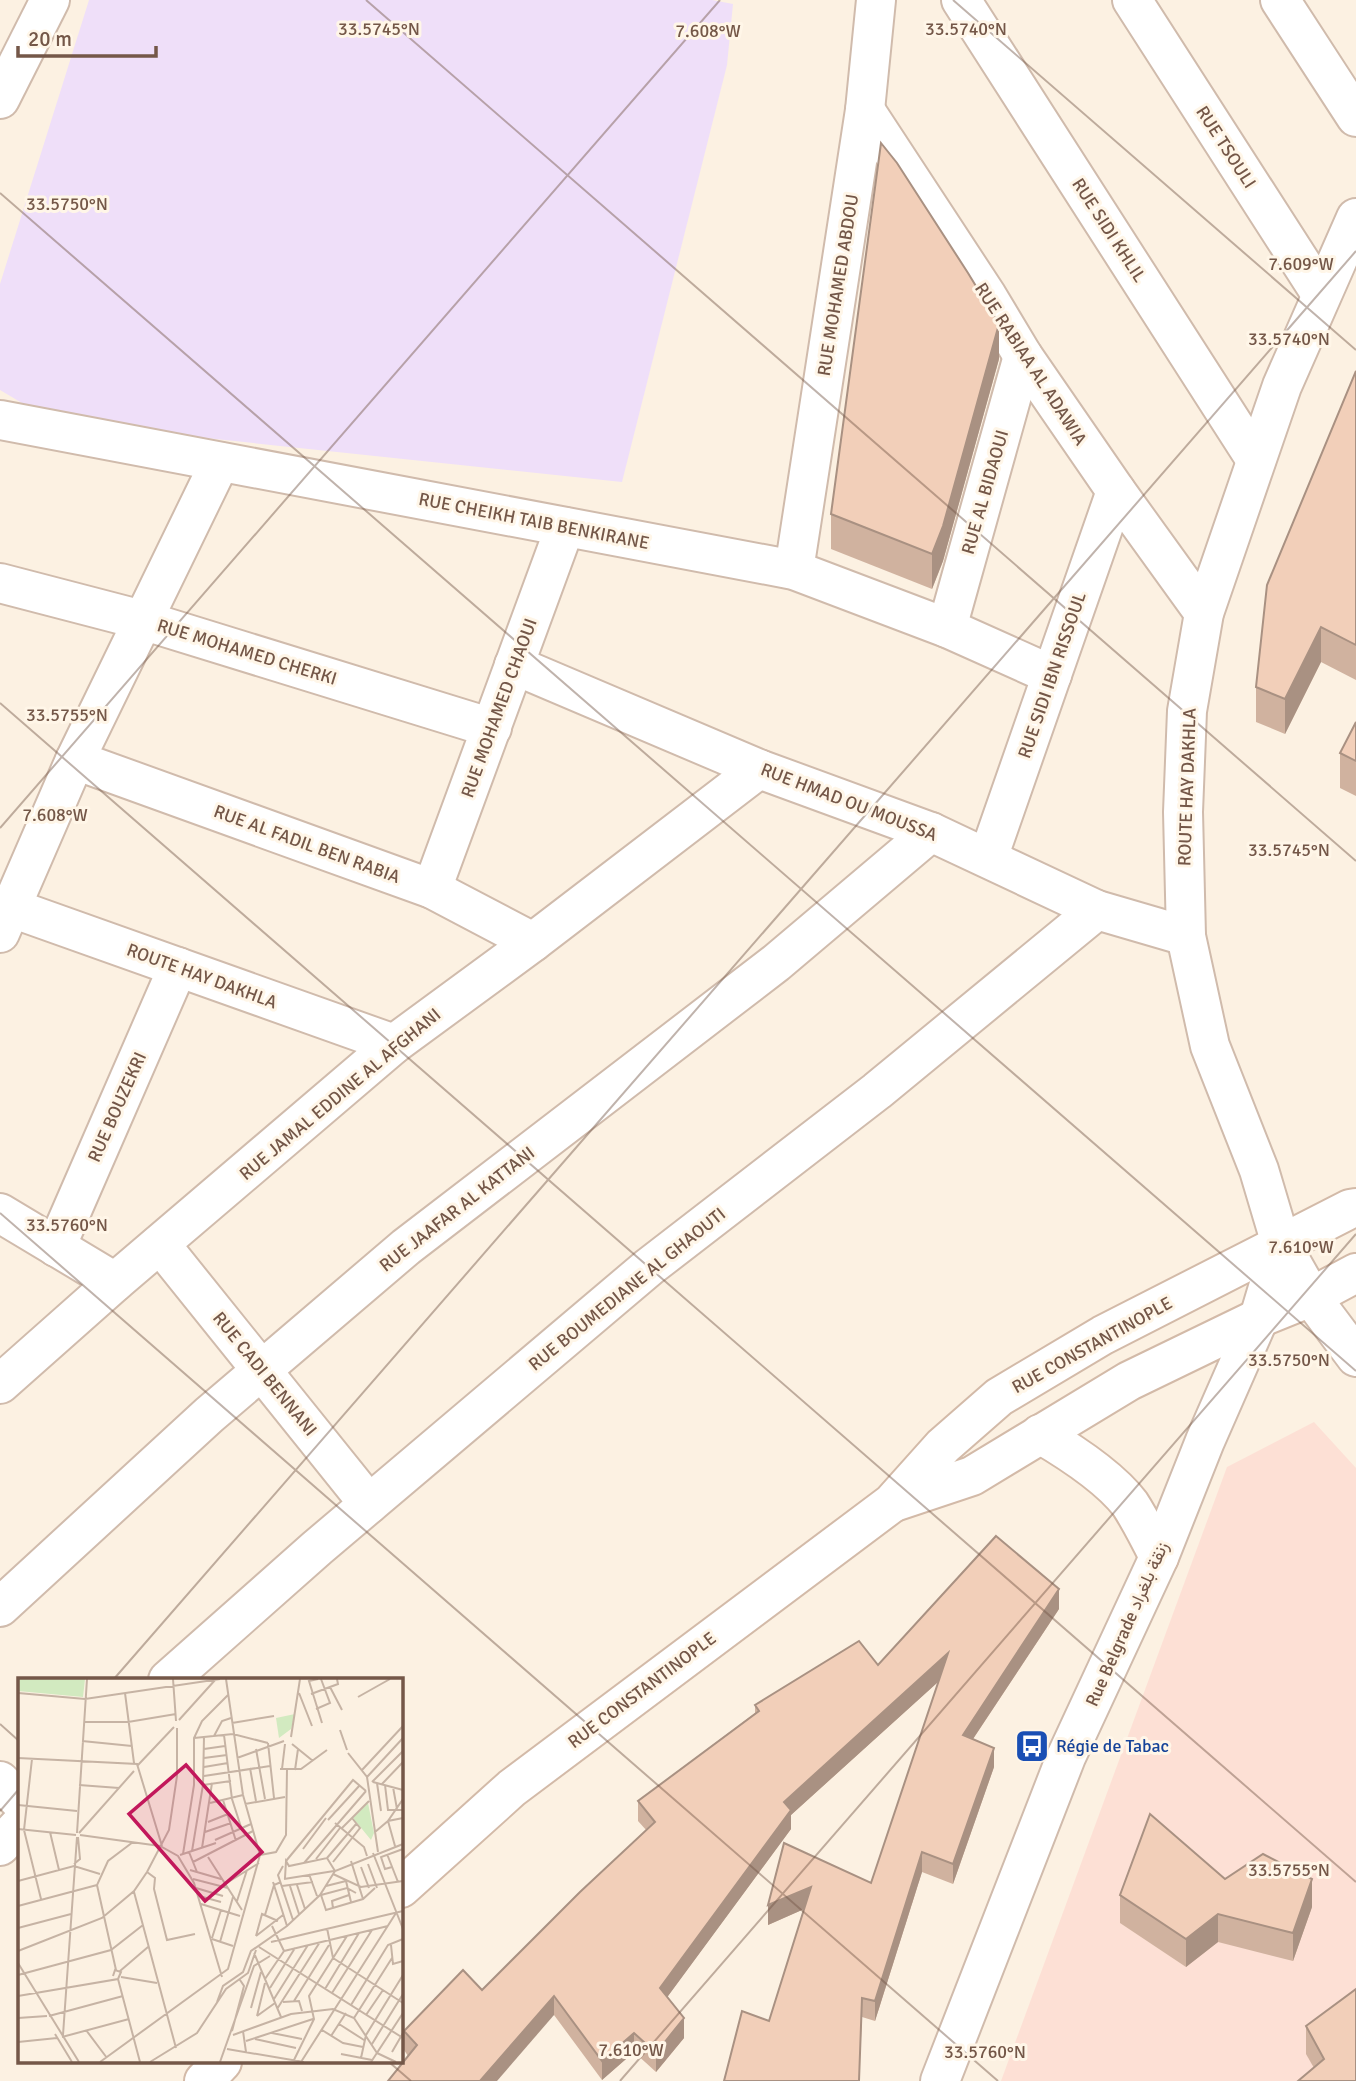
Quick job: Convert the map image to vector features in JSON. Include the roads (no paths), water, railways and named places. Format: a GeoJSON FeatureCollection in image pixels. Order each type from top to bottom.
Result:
{"type":"FeatureCollection","features":[{"type":"Feature","properties":{"kind":"street"},"geometry":{"type":"LineString","coordinates":[[0,99],[50,0]]}},
{"type":"Feature","properties":{"kind":"street","name":"RUE MOHAMED ABDOU"},"geometry":{"type":"LineString","coordinates":[[794,570],[865,110],[876,0]]}},
{"type":"Feature","properties":{"kind":"street","name":"RUE SIDI KHLIL"},"geometry":{"type":"LineString","coordinates":[[961,0],[1256,460]]}},
{"type":"Feature","properties":{"kind":"street","name":"RUE TSOULI"},"geometry":{"type":"LineString","coordinates":[[1132,0],[1321,294]]}},
{"type":"Feature","properties":{"kind":"street"},"geometry":{"type":"LineString","coordinates":[[1280,0],[1356,117]]}},
{"type":"Feature","properties":{"kind":"street","name":"RUE RABIAA AL ADAWIA"},"geometry":{"type":"LineString","coordinates":[[865,110],[1023,356],[1204,613]]}},
{"type":"Feature","properties":{"kind":"street","name":"ROUTE HAY DAKHLA"},"geometry":{"type":"LineString","coordinates":[[1356,218],[1282,386],[1204,613],[1187,711],[1182,812],[1186,936],[1210,1046],[1259,1170],[1281,1244],[1311,1297],[1356,1357]]}},
{"type":"Feature","properties":{"kind":"street","name":"RUE AL BIDAOUI"},"geometry":{"type":"LineString","coordinates":[[947,628],[1023,356]]}},
{"type":"Feature","properties":{"kind":"street","name":"RUE CHEIKH TAIB BENKIRANE"},"geometry":{"type":"LineString","coordinates":[[0,420],[794,570],[947,628],[1052,675]]}},
{"type":"Feature","properties":{"kind":"street","name":"ROUTE HAY DAKHLA"},"geometry":{"type":"LineString","coordinates":[[220,461],[75,760],[5,920],[178,967],[394,1044]]}},
{"type":"Feature","properties":{"kind":"street","name":"RUE SIDI IBN RISSOUL"},"geometry":{"type":"LineString","coordinates":[[988,858],[1116,491]]}},
{"type":"Feature","properties":{"kind":"street","name":"RUE MOHAMED CHAOUI"},"geometry":{"type":"LineString","coordinates":[[432,889],[565,527]]}},
{"type":"Feature","properties":{"kind":"street","name":"RUE MOHAMED CHERKI"},"geometry":{"type":"LineString","coordinates":[[0,583],[142,620],[492,728]]}},
{"type":"Feature","properties":{"kind":"street","name":"RUE HMAD OU MOUSSA"},"geometry":{"type":"LineString","coordinates":[[514,665],[760,769],[931,832],[1097,910],[1186,936]]}},
{"type":"Feature","properties":{"kind":"street","name":"RUE AL FADIL BEN RABIA"},"geometry":{"type":"LineString","coordinates":[[75,760],[432,889],[533,943]]}},
{"type":"Feature","properties":{"kind":"street","name":"RUE JAMAL EDDINE AL AFGHANI"},"geometry":{"type":"LineString","coordinates":[[0,1384],[394,1044],[533,943],[760,769]]}},
{"type":"Feature","properties":{"kind":"street","name":"RUE JAAFAR AL KATTANI"},"geometry":{"type":"LineString","coordinates":[[0,1607],[209,1415],[406,1247],[776,963],[931,832]]}},
{"type":"Feature","properties":{"kind":"street","name":"RUE BOUMEDIANE AL GHAOUTI"},"geometry":{"type":"LineString","coordinates":[[170,1678],[369,1504],[649,1267],[877,1091],[1097,910]]}},
{"type":"Feature","properties":{"kind":"street","name":"RUE BOUZEKRI"},"geometry":{"type":"LineString","coordinates":[[56,1247],[178,967]]}},
{"type":"Feature","properties":{"kind":"street","name":"RUE CONSTANTINOPLE"},"geometry":{"type":"LineString","coordinates":[[402,1887],[512,1788],[892,1503],[943,1446],[999,1397],[1102,1335],[1356,1208]]}},
{"type":"Feature","properties":{"kind":"street"},"geometry":{"type":"LineString","coordinates":[[0,1213],[115,1282]]}},
{"type":"Feature","properties":{"kind":"street","name":"RUE CADI BENNANI"},"geometry":{"type":"LineString","coordinates":[[160,1244],[369,1504]]}},
{"type":"Feature","properties":{"kind":"street","name":"Rue Belgrade زنقة بلغراد"},"geometry":{"type":"LineString","coordinates":[[940,2081],[1066,1757],[1159,1557],[1205,1441],[1259,1318],[1281,1244]]}},
{"type":"Feature","properties":{"kind":"street","name":"RUE CONSTANTINOPLE"},"geometry":{"type":"LineString","coordinates":[[892,1503],[972,1476],[1129,1381],[1259,1318],[1311,1297],[1356,1273]]}},
{"type":"Feature","properties":{"kind":"street"},"geometry":{"type":"LineString","coordinates":[[1040,1434],[1070,1451],[1113,1486],[1128,1502],[1159,1557]]}},
{"type":"Feature","properties":{"kind":"street"},"geometry":{"type":"LineString","coordinates":[[0,1781],[18,1799]]}},
{"type":"Feature","properties":{"kind":"street"},"geometry":{"type":"LineString","coordinates":[[0,1846],[18,1827]]}},
{"type":"Feature","properties":{"kind":"street"},"geometry":{"type":"LineString","coordinates":[[204,2081],[220,2064]]}},
{"type":"Feature","properties":{"kind":"place","name":"Régie de Tabac"},"geometry":{"type":"Point","coordinates":[1032,1746]}}]}
